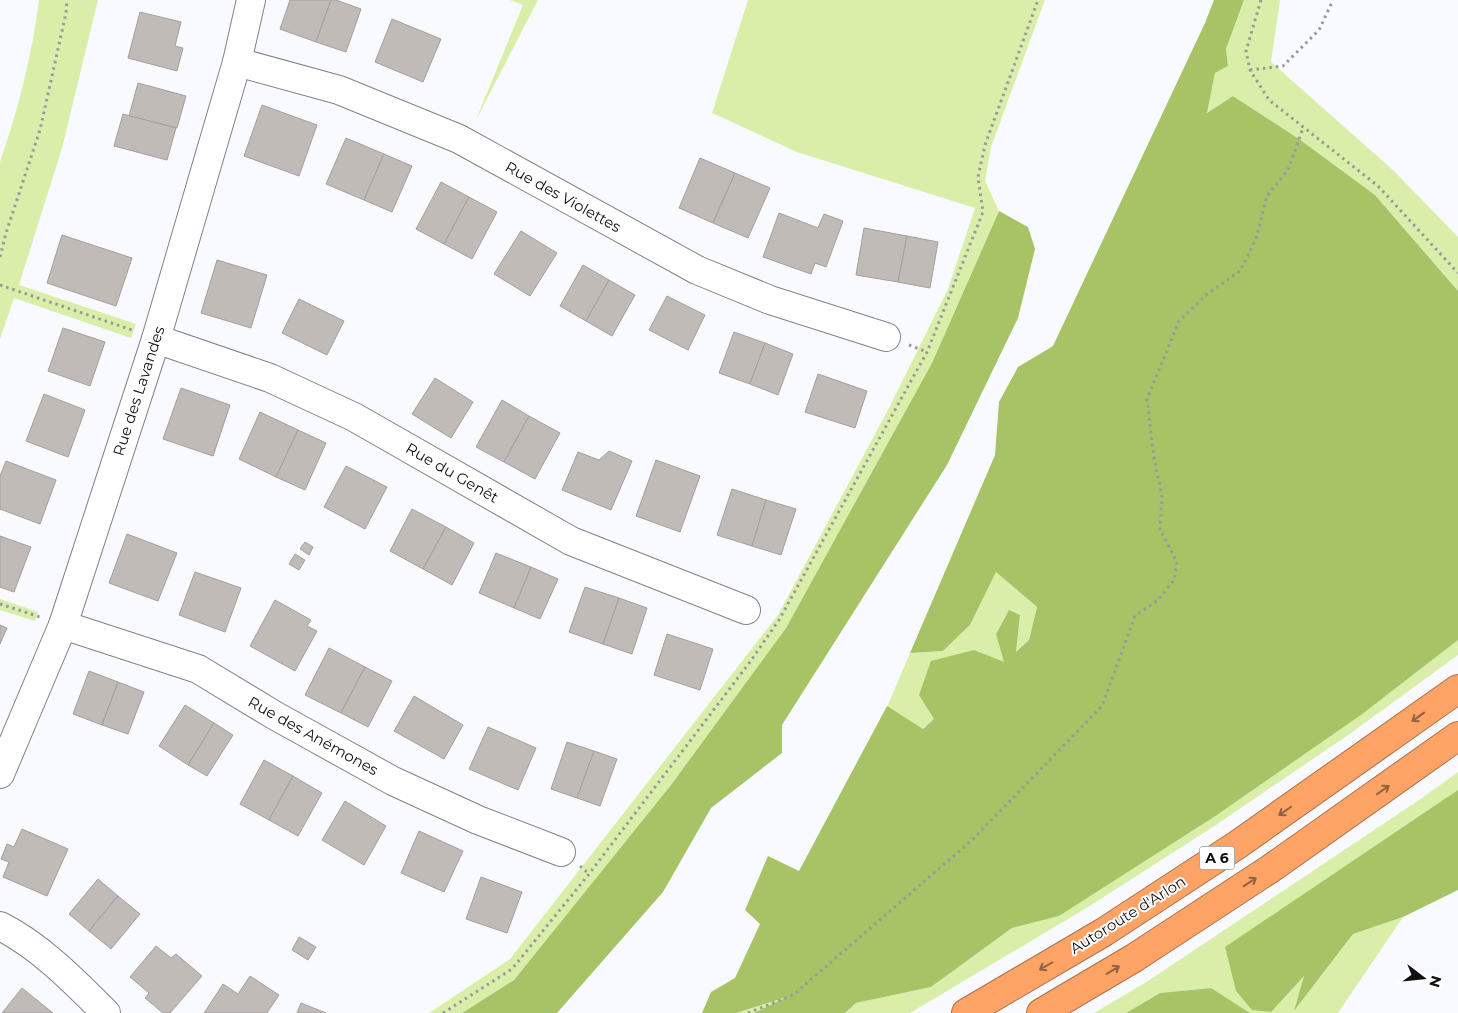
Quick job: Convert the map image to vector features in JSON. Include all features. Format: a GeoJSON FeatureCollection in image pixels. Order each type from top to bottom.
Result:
{"type":"FeatureCollection","features":[{"type":"Feature","properties":{"kind":"highway","name":"Autoroute d'Arlon"},"geometry":{"type":"LineString","coordinates":[[966,1013],[1104,932],[1237,844],[1458,689]]}},
{"type":"Feature","properties":{"kind":"highway","name":"A 6"},"geometry":{"type":"LineString","coordinates":[[1041,1013],[1134,958],[1270,869],[1458,736]]}},
{"type":"Feature","properties":{"kind":"street","name":"Rue des Lavandes"},"geometry":{"type":"LineString","coordinates":[[0,774],[64,625],[156,339],[237,62],[251,0]]}},
{"type":"Feature","properties":{"kind":"street","name":"Rue des Violettes"},"geometry":{"type":"LineString","coordinates":[[237,62],[339,90],[459,139],[697,270],[770,300],[886,337]]}},
{"type":"Feature","properties":{"kind":"street","name":"Rue du Genêt"},"geometry":{"type":"LineString","coordinates":[[156,339],[270,378],[346,413],[571,541],[746,610]]}},
{"type":"Feature","properties":{"kind":"street","name":"Rue des Anémones"},"geometry":{"type":"LineString","coordinates":[[64,625],[198,669],[274,716],[393,781],[478,820],[561,852]]}},
{"type":"Feature","properties":{"kind":"street"},"geometry":{"type":"LineString","coordinates":[[0,926],[17,934],[73,980],[106,1013]]}},
{"type":"Feature","properties":{"kind":"path"},"geometry":{"type":"LineString","coordinates":[[0,257],[40,130],[67,0]]}},
{"type":"Feature","properties":{"kind":"path"},"geometry":{"type":"LineString","coordinates":[[983,212],[978,177],[985,145],[1038,0]]}},
{"type":"Feature","properties":{"kind":"path"},"geometry":{"type":"LineString","coordinates":[[1261,0],[1246,51],[1250,70],[1268,100],[1378,186],[1458,274]]}},
{"type":"Feature","properties":{"kind":"path"},"geometry":{"type":"LineString","coordinates":[[1250,70],[1283,66],[1319,30],[1333,0]]}},
{"type":"Feature","properties":{"kind":"path"},"geometry":{"type":"LineString","coordinates":[[748,1013],[793,996],[971,841],[1102,706],[1135,616],[1158,600],[1174,580],[1178,562],[1160,529],[1162,496],[1154,458],[1147,400],[1179,321],[1206,295],[1240,271],[1256,239],[1267,196],[1288,170],[1303,128]]}},
{"type":"Feature","properties":{"kind":"path"},"geometry":{"type":"LineString","coordinates":[[0,285],[156,339]]}},
{"type":"Feature","properties":{"kind":"path"},"geometry":{"type":"LineString","coordinates":[[0,604],[64,625]]}},
{"type":"Feature","properties":{"kind":"green space"},"geometry":{"type":"Polygon","coordinates":[[[39,0],[98,0],[62,148],[19,285],[136,324],[131,338],[14,298],[0,339],[0,162],[24,82],[39,0]]]}},
{"type":"Feature","properties":{"kind":"green space"},"geometry":{"type":"Polygon","coordinates":[[[510,0],[538,0],[475,122],[523,5],[510,0]]]}},
{"type":"Feature","properties":{"kind":"green space"},"geometry":{"type":"Polygon","coordinates":[[[748,0],[1045,0],[991,147],[985,181],[999,211],[932,363],[786,628],[671,785],[514,980],[462,1013],[429,1013],[510,959],[778,615],[889,408],[948,289],[975,208],[797,152],[712,113],[748,0]]]}},
{"type":"Feature","properties":{"kind":"green space"},"geometry":{"type":"Polygon","coordinates":[[[1214,0],[1244,0],[1226,49],[1228,66],[1215,73],[1207,113],[1233,96],[1299,139],[1375,195],[1458,291],[1458,640],[1361,715],[1214,817],[1059,916],[1012,928],[931,987],[856,1003],[845,1013],[754,1013],[787,997],[736,1013],[702,1013],[711,992],[735,978],[760,924],[745,910],[768,856],[799,871],[887,706],[923,729],[934,719],[919,695],[931,661],[974,650],[1004,662],[996,634],[1009,610],[1020,615],[1016,652],[1029,640],[1037,607],[996,572],[970,625],[943,651],[910,653],[995,455],[999,402],[1018,367],[1053,346],[1205,23],[1214,0]]]}},
{"type":"Feature","properties":{"kind":"green space"},"geometry":{"type":"Polygon","coordinates":[[[1244,0],[1280,0],[1271,62],[1394,171],[1458,237],[1458,291],[1375,195],[1299,139],[1233,96],[1207,113],[1215,73],[1228,66],[1226,49],[1244,0]]]}},
{"type":"Feature","properties":{"kind":"green space"},"geometry":{"type":"Polygon","coordinates":[[[999,211],[1028,227],[1035,249],[1018,318],[947,465],[782,725],[782,753],[711,808],[663,892],[557,1013],[462,1013],[514,980],[671,785],[786,628],[932,363],[999,211]]]}},
{"type":"Feature","properties":{"kind":"green space"},"geometry":{"type":"Polygon","coordinates":[[[996,572],[1037,607],[1029,640],[1016,653],[1020,615],[1009,610],[996,634],[1005,663],[922,729],[887,707],[910,653],[943,651],[970,625],[996,572]]]}},
{"type":"Feature","properties":{"kind":"green space"},"geometry":{"type":"Polygon","coordinates":[[[0,599],[38,612],[35,621],[0,610],[0,599]]]}},
{"type":"Feature","properties":{"kind":"green space"},"geometry":{"type":"Polygon","coordinates":[[[1458,640],[1458,655],[1351,733],[1216,825],[1088,907],[910,1013],[845,1013],[856,1003],[931,987],[1012,928],[1059,916],[1214,817],[1361,715],[1458,640]]]}},
{"type":"Feature","properties":{"kind":"green space"},"geometry":{"type":"Polygon","coordinates":[[[1458,772],[1458,790],[1436,806],[1271,1011],[1305,975],[1295,1010],[1353,934],[1403,917],[1338,1013],[1250,1013],[1210,988],[1160,993],[1126,1013],[1094,1013],[1148,981],[1458,772]]]}},
{"type":"Feature","properties":{"kind":"green space"},"geometry":{"type":"Polygon","coordinates":[[[1458,790],[1458,890],[1403,917],[1353,934],[1294,1011],[1304,976],[1271,1012],[1252,1010],[1236,991],[1225,947],[1458,790]]]}},
{"type":"Feature","properties":{"kind":"green space"},"geometry":{"type":"Polygon","coordinates":[[[1211,988],[1250,1013],[1126,1013],[1160,993],[1211,988]]]}},
{"type":"Feature","properties":{"kind":"green space"},"geometry":{"type":"Polygon","coordinates":[[[793,995],[754,1013],[736,1013],[793,995]]]}},
{"type":"Feature","properties":{"kind":"building"},"geometry":{"type":"Polygon","coordinates":[[[290,0],[331,0],[316,42],[280,29],[290,0]]]}},
{"type":"Feature","properties":{"kind":"building"},"geometry":{"type":"Polygon","coordinates":[[[331,0],[361,9],[346,52],[316,42],[331,0]]]}},
{"type":"Feature","properties":{"kind":"building"},"geometry":{"type":"Polygon","coordinates":[[[140,12],[181,22],[175,46],[183,48],[177,71],[128,58],[140,12]]]}},
{"type":"Feature","properties":{"kind":"building"},"geometry":{"type":"Polygon","coordinates":[[[392,19],[441,39],[423,82],[375,62],[392,19]]]}},
{"type":"Feature","properties":{"kind":"building"},"geometry":{"type":"Polygon","coordinates":[[[138,83],[186,96],[177,128],[129,116],[138,83]]]}},
{"type":"Feature","properties":{"kind":"building"},"geometry":{"type":"Polygon","coordinates":[[[262,105],[317,125],[299,176],[244,156],[262,105]]]}},
{"type":"Feature","properties":{"kind":"building"},"geometry":{"type":"Polygon","coordinates":[[[123,114],[176,128],[167,160],[114,146],[123,114]]]}},
{"type":"Feature","properties":{"kind":"building"},"geometry":{"type":"Polygon","coordinates":[[[346,138],[384,154],[364,200],[326,184],[346,138]]]}},
{"type":"Feature","properties":{"kind":"building"},"geometry":{"type":"Polygon","coordinates":[[[384,154],[412,166],[392,212],[364,200],[384,154]]]}},
{"type":"Feature","properties":{"kind":"building"},"geometry":{"type":"Polygon","coordinates":[[[700,158],[735,173],[713,223],[679,208],[700,158]]]}},
{"type":"Feature","properties":{"kind":"building"},"geometry":{"type":"Polygon","coordinates":[[[735,173],[770,188],[748,238],[713,223],[735,173]]]}},
{"type":"Feature","properties":{"kind":"building"},"geometry":{"type":"Polygon","coordinates":[[[441,182],[469,197],[444,244],[416,229],[441,182]]]}},
{"type":"Feature","properties":{"kind":"building"},"geometry":{"type":"Polygon","coordinates":[[[469,197],[497,212],[472,259],[444,244],[469,197]]]}},
{"type":"Feature","properties":{"kind":"building"},"geometry":{"type":"Polygon","coordinates":[[[779,213],[818,228],[824,214],[843,221],[826,267],[815,263],[811,274],[763,257],[779,213]]]}},
{"type":"Feature","properties":{"kind":"building"},"geometry":{"type":"Polygon","coordinates":[[[864,228],[907,236],[898,282],[856,275],[864,228]]]}},
{"type":"Feature","properties":{"kind":"building"},"geometry":{"type":"Polygon","coordinates":[[[521,231],[557,253],[530,296],[494,274],[521,231]]]}},
{"type":"Feature","properties":{"kind":"building"},"geometry":{"type":"Polygon","coordinates":[[[62,235],[132,258],[116,306],[47,283],[62,235]]]}},
{"type":"Feature","properties":{"kind":"building"},"geometry":{"type":"Polygon","coordinates":[[[907,236],[938,242],[930,288],[898,282],[907,236]]]}},
{"type":"Feature","properties":{"kind":"building"},"geometry":{"type":"Polygon","coordinates":[[[217,260],[267,275],[251,328],[201,313],[217,260]]]}},
{"type":"Feature","properties":{"kind":"building"},"geometry":{"type":"Polygon","coordinates":[[[583,265],[609,280],[586,321],[560,306],[583,265]]]}},
{"type":"Feature","properties":{"kind":"building"},"geometry":{"type":"Polygon","coordinates":[[[609,280],[635,295],[612,336],[586,321],[609,280]]]}},
{"type":"Feature","properties":{"kind":"building"},"geometry":{"type":"Polygon","coordinates":[[[667,296],[705,315],[688,350],[649,330],[667,296]]]}},
{"type":"Feature","properties":{"kind":"building"},"geometry":{"type":"Polygon","coordinates":[[[299,299],[344,321],[327,355],[282,333],[299,299]]]}},
{"type":"Feature","properties":{"kind":"building"},"geometry":{"type":"Polygon","coordinates":[[[63,328],[105,342],[90,386],[48,371],[63,328]]]}},
{"type":"Feature","properties":{"kind":"building"},"geometry":{"type":"Polygon","coordinates":[[[734,332],[765,343],[750,384],[719,373],[734,332]]]}},
{"type":"Feature","properties":{"kind":"building"},"geometry":{"type":"Polygon","coordinates":[[[765,343],[793,354],[778,395],[750,384],[765,343]]]}},
{"type":"Feature","properties":{"kind":"building"},"geometry":{"type":"Polygon","coordinates":[[[818,374],[867,391],[855,428],[805,412],[818,374]]]}},
{"type":"Feature","properties":{"kind":"building"},"geometry":{"type":"Polygon","coordinates":[[[435,378],[473,402],[451,438],[412,414],[435,378]]]}},
{"type":"Feature","properties":{"kind":"building"},"geometry":{"type":"Polygon","coordinates":[[[181,388],[230,405],[213,456],[163,439],[181,388]]]}},
{"type":"Feature","properties":{"kind":"building"},"geometry":{"type":"Polygon","coordinates":[[[44,394],[85,410],[68,457],[26,441],[44,394]]]}},
{"type":"Feature","properties":{"kind":"building"},"geometry":{"type":"Polygon","coordinates":[[[502,400],[529,416],[504,462],[476,447],[502,400]]]}},
{"type":"Feature","properties":{"kind":"building"},"geometry":{"type":"Polygon","coordinates":[[[260,412],[298,430],[276,477],[239,459],[260,412]]]}},
{"type":"Feature","properties":{"kind":"building"},"geometry":{"type":"Polygon","coordinates":[[[529,416],[560,433],[535,479],[504,462],[529,416]]]}},
{"type":"Feature","properties":{"kind":"building"},"geometry":{"type":"Polygon","coordinates":[[[298,430],[326,443],[305,490],[276,477],[298,430]]]}},
{"type":"Feature","properties":{"kind":"building"},"geometry":{"type":"Polygon","coordinates":[[[609,451],[632,461],[611,510],[562,490],[578,452],[599,460],[609,451]]]}},
{"type":"Feature","properties":{"kind":"building"},"geometry":{"type":"Polygon","coordinates":[[[656,460],[700,476],[680,532],[636,516],[656,460]]]}},
{"type":"Feature","properties":{"kind":"building"},"geometry":{"type":"Polygon","coordinates":[[[6,461],[56,480],[40,524],[0,509],[0,476],[6,461]]]}},
{"type":"Feature","properties":{"kind":"building"},"geometry":{"type":"Polygon","coordinates":[[[346,466],[387,487],[365,529],[324,507],[346,466]]]}},
{"type":"Feature","properties":{"kind":"building"},"geometry":{"type":"Polygon","coordinates":[[[732,489],[766,500],[752,546],[717,535],[732,489]]]}},
{"type":"Feature","properties":{"kind":"building"},"geometry":{"type":"Polygon","coordinates":[[[766,500],[796,509],[781,555],[752,546],[766,500]]]}},
{"type":"Feature","properties":{"kind":"building"},"geometry":{"type":"Polygon","coordinates":[[[412,509],[446,527],[423,569],[390,551],[412,509]]]}},
{"type":"Feature","properties":{"kind":"building"},"geometry":{"type":"Polygon","coordinates":[[[446,527],[474,543],[452,585],[423,569],[446,527]]]}},
{"type":"Feature","properties":{"kind":"building"},"geometry":{"type":"Polygon","coordinates":[[[127,534],[177,553],[158,601],[109,583],[127,534]]]}},
{"type":"Feature","properties":{"kind":"building"},"geometry":{"type":"Polygon","coordinates":[[[0,536],[31,547],[14,592],[0,587],[0,536]]]}},
{"type":"Feature","properties":{"kind":"building"},"geometry":{"type":"Polygon","coordinates":[[[305,542],[313,547],[309,555],[300,549],[305,542]]]}},
{"type":"Feature","properties":{"kind":"building"},"geometry":{"type":"Polygon","coordinates":[[[496,553],[531,567],[514,608],[479,593],[496,553]]]}},
{"type":"Feature","properties":{"kind":"building"},"geometry":{"type":"Polygon","coordinates":[[[295,554],[305,560],[299,570],[289,564],[295,554]]]}},
{"type":"Feature","properties":{"kind":"building"},"geometry":{"type":"Polygon","coordinates":[[[531,567],[558,579],[540,619],[514,608],[531,567]]]}},
{"type":"Feature","properties":{"kind":"building"},"geometry":{"type":"Polygon","coordinates":[[[195,572],[241,588],[225,632],[179,615],[195,572]]]}},
{"type":"Feature","properties":{"kind":"building"},"geometry":{"type":"Polygon","coordinates":[[[585,587],[619,598],[603,644],[569,632],[585,587]]]}},
{"type":"Feature","properties":{"kind":"building"},"geometry":{"type":"Polygon","coordinates":[[[619,598],[647,608],[632,654],[603,644],[619,598]]]}},
{"type":"Feature","properties":{"kind":"building"},"geometry":{"type":"Polygon","coordinates":[[[275,600],[311,620],[307,626],[317,631],[295,671],[250,646],[275,600]]]}},
{"type":"Feature","properties":{"kind":"building"},"geometry":{"type":"Polygon","coordinates":[[[0,625],[7,628],[0,644],[0,625]]]}},
{"type":"Feature","properties":{"kind":"building"},"geometry":{"type":"Polygon","coordinates":[[[667,634],[713,649],[700,690],[654,675],[667,634]]]}},
{"type":"Feature","properties":{"kind":"building"},"geometry":{"type":"Polygon","coordinates":[[[329,648],[365,667],[341,713],[305,695],[329,648]]]}},
{"type":"Feature","properties":{"kind":"building"},"geometry":{"type":"Polygon","coordinates":[[[365,667],[392,681],[368,727],[341,713],[365,667]]]}},
{"type":"Feature","properties":{"kind":"building"},"geometry":{"type":"Polygon","coordinates":[[[89,671],[118,682],[102,725],[73,714],[89,671]]]}},
{"type":"Feature","properties":{"kind":"building"},"geometry":{"type":"Polygon","coordinates":[[[118,682],[144,692],[128,734],[102,725],[118,682]]]}},
{"type":"Feature","properties":{"kind":"building"},"geometry":{"type":"Polygon","coordinates":[[[414,696],[463,725],[444,759],[394,731],[414,696]]]}},
{"type":"Feature","properties":{"kind":"building"},"geometry":{"type":"Polygon","coordinates":[[[185,705],[214,723],[188,765],[159,746],[185,705]]]}},
{"type":"Feature","properties":{"kind":"building"},"geometry":{"type":"Polygon","coordinates":[[[214,723],[233,735],[207,776],[188,765],[214,723]]]}},
{"type":"Feature","properties":{"kind":"building"},"geometry":{"type":"Polygon","coordinates":[[[488,727],[536,748],[518,790],[469,769],[488,727]]]}},
{"type":"Feature","properties":{"kind":"building"},"geometry":{"type":"Polygon","coordinates":[[[567,742],[594,751],[577,798],[551,789],[567,742]]]}},
{"type":"Feature","properties":{"kind":"building"},"geometry":{"type":"Polygon","coordinates":[[[594,751],[617,759],[600,806],[577,798],[594,751]]]}},
{"type":"Feature","properties":{"kind":"building"},"geometry":{"type":"Polygon","coordinates":[[[264,760],[293,776],[269,820],[240,804],[264,760]]]}},
{"type":"Feature","properties":{"kind":"building"},"geometry":{"type":"Polygon","coordinates":[[[293,776],[322,793],[298,836],[269,820],[293,776]]]}},
{"type":"Feature","properties":{"kind":"building"},"geometry":{"type":"Polygon","coordinates":[[[345,801],[386,826],[364,865],[322,840],[345,801]]]}},
{"type":"Feature","properties":{"kind":"building"},"geometry":{"type":"Polygon","coordinates":[[[22,829],[68,849],[47,896],[3,877],[9,862],[1,859],[7,844],[14,847],[22,829]]]}},
{"type":"Feature","properties":{"kind":"building"},"geometry":{"type":"Polygon","coordinates":[[[419,831],[463,851],[444,892],[401,873],[419,831]]]}},
{"type":"Feature","properties":{"kind":"building"},"geometry":{"type":"Polygon","coordinates":[[[481,877],[522,892],[507,933],[466,919],[481,877]]]}},
{"type":"Feature","properties":{"kind":"building"},"geometry":{"type":"Polygon","coordinates":[[[98,879],[118,896],[89,931],[69,914],[98,879]]]}},
{"type":"Feature","properties":{"kind":"building"},"geometry":{"type":"Polygon","coordinates":[[[118,896],[140,914],[111,949],[89,931],[118,896]]]}},
{"type":"Feature","properties":{"kind":"building"},"geometry":{"type":"Polygon","coordinates":[[[299,937],[316,947],[308,960],[292,950],[299,937]]]}},
{"type":"Feature","properties":{"kind":"building"},"geometry":{"type":"Polygon","coordinates":[[[156,946],[171,958],[176,954],[202,976],[170,1013],[163,1013],[145,998],[149,993],[130,977],[156,946]]]}},
{"type":"Feature","properties":{"kind":"building"},"geometry":{"type":"Polygon","coordinates":[[[250,976],[279,995],[267,1013],[204,1013],[223,984],[238,994],[250,976]]]}},
{"type":"Feature","properties":{"kind":"building"},"geometry":{"type":"Polygon","coordinates":[[[22,988],[53,1013],[2,1013],[22,988]]]}},
{"type":"Feature","properties":{"kind":"building"},"geometry":{"type":"Polygon","coordinates":[[[301,1003],[326,1013],[297,1013],[301,1003]]]}}]}
